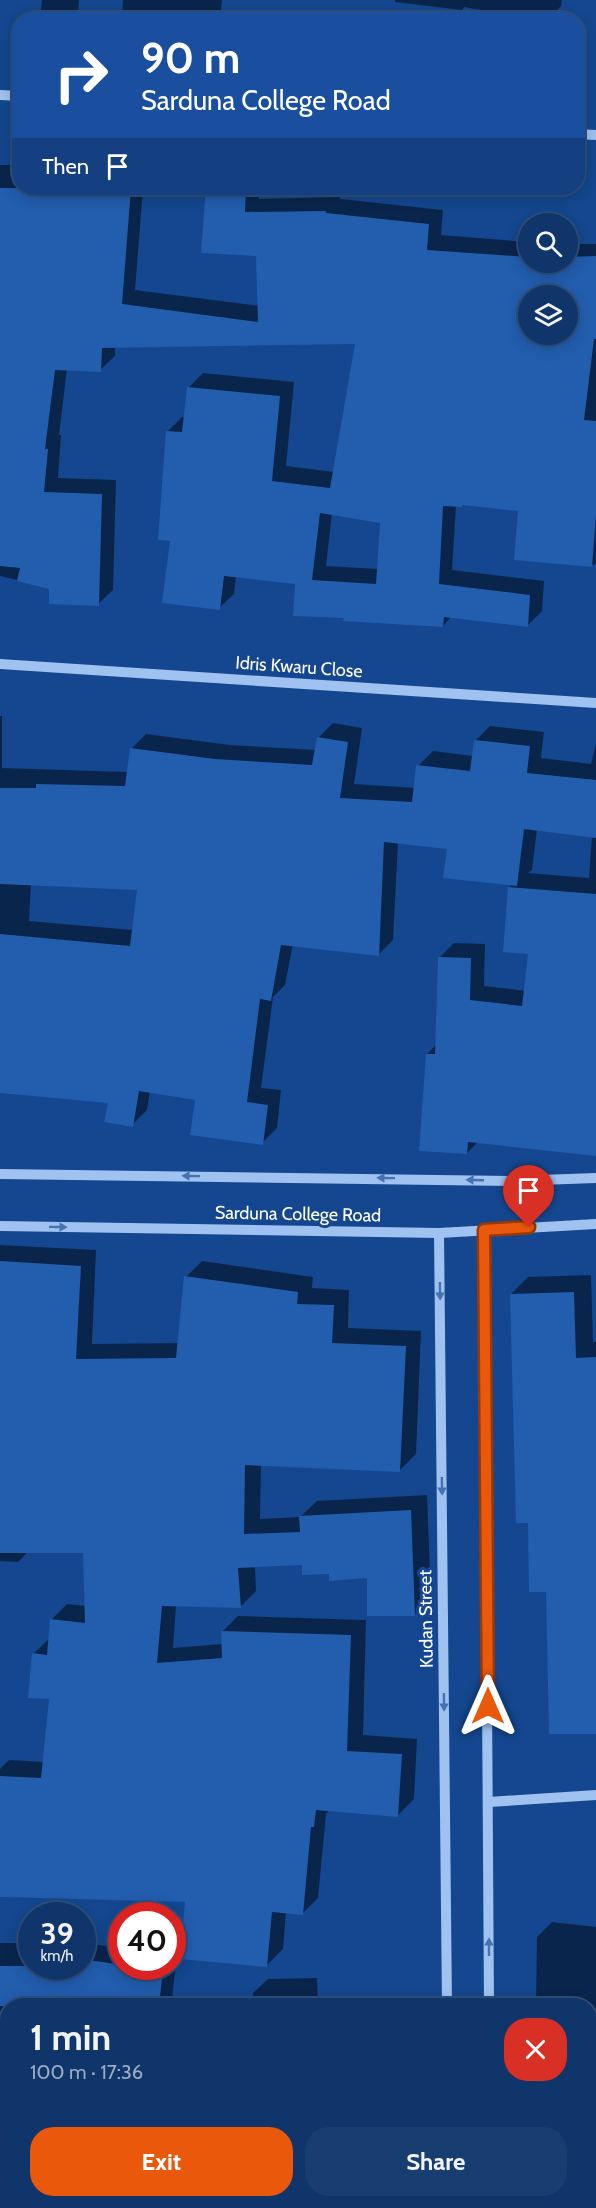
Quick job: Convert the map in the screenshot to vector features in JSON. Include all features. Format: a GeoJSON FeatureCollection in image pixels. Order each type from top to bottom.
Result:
{"type":"FeatureCollection","features":[{"type":"Feature","properties":{"kind":"street","name":"Idris Kwaru Close"},"geometry":{"type":"LineString","coordinates":[[0,664],[596,703]]}},
{"type":"Feature","properties":{"kind":"street","name":"Sarduna College Road"},"geometry":{"type":"LineString","coordinates":[[0,1174],[512,1181],[596,1178]]}},
{"type":"Feature","properties":{"kind":"street","name":"Sarduna College Road"},"geometry":{"type":"LineString","coordinates":[[0,1226],[439,1233],[596,1224]]}},
{"type":"Feature","properties":{"kind":"street"},"geometry":{"type":"LineString","coordinates":[[484,1230],[489,1998]]}},
{"type":"Feature","properties":{"kind":"street","name":"Kudan Street"},"geometry":{"type":"LineString","coordinates":[[439,1233],[447,1998]]}},
{"type":"Feature","properties":{"kind":"street"},"geometry":{"type":"LineString","coordinates":[[489,1802],[596,1796]]}},
{"type":"Feature","properties":{"kind":"building"},"geometry":{"type":"Polygon","coordinates":[[[0,188],[12,188],[12,195],[130,195],[122,304],[258,322],[256,256],[201,253],[205,195],[246,195],[245,212],[326,211],[326,213],[429,224],[427,250],[518,256],[518,273],[578,273],[578,257],[596,256],[596,339],[594,339],[584,420],[596,421],[596,515],[592,567],[514,560],[518,511],[462,505],[462,507],[443,506],[439,584],[530,595],[528,627],[444,617],[443,627],[293,616],[295,584],[224,576],[220,610],[162,603],[170,541],[158,540],[166,431],[182,432],[187,387],[280,396],[272,481],[330,488],[355,344],[102,348],[101,372],[55,370],[45,449],[48,449],[44,492],[102,494],[99,606],[49,604],[49,589],[17,581],[20,568],[0,566],[0,188]],[[320,513],[312,580],[376,584],[380,523],[320,513]]]}},
{"type":"Feature","properties":{"kind":"building"},"geometry":{"type":"Polygon","coordinates":[[[317,737],[348,742],[340,798],[412,802],[416,765],[470,771],[474,740],[530,746],[527,773],[596,780],[596,838],[524,829],[517,886],[443,878],[447,849],[384,842],[379,956],[281,945],[271,1001],[260,999],[247,1102],[268,1105],[263,1145],[190,1135],[195,1100],[139,1091],[133,1127],[104,1122],[108,1103],[0,1093],[0,934],[130,946],[137,890],[0,884],[0,788],[36,788],[36,784],[125,786],[130,748],[215,759],[312,765],[317,737]]]}},
{"type":"Feature","properties":{"kind":"building"},"geometry":{"type":"Polygon","coordinates":[[[508,887],[596,894],[596,1156],[468,1142],[467,1154],[419,1151],[426,1054],[435,1054],[438,957],[471,958],[470,1000],[522,1006],[528,954],[503,952],[508,887]]]}},
{"type":"Feature","properties":{"kind":"building"},"geometry":{"type":"Polygon","coordinates":[[[0,1261],[81,1266],[76,1359],[176,1358],[184,1276],[298,1292],[297,1304],[334,1305],[332,1343],[406,1346],[400,1472],[245,1465],[244,1534],[300,1532],[299,1516],[411,1510],[415,1616],[367,1616],[367,1578],[329,1581],[329,1574],[302,1575],[302,1565],[238,1568],[241,1608],[162,1606],[157,1663],[222,1658],[221,1631],[351,1635],[347,1751],[402,1754],[398,1817],[316,1810],[314,1827],[311,1827],[303,1915],[272,1912],[267,1967],[186,1960],[186,1902],[0,1897],[0,1776],[41,1778],[49,1699],[28,1698],[32,1653],[47,1655],[50,1619],[85,1623],[83,1553],[0,1553],[0,1261]]]}},
{"type":"Feature","properties":{"kind":"building"},"geometry":{"type":"Polygon","coordinates":[[[574,1292],[576,1358],[596,1357],[596,1734],[549,1734],[546,1592],[529,1592],[528,1523],[516,1523],[510,1294],[574,1292]]]}},
{"type":"Feature","properties":{"kind":"building"},"geometry":{"type":"Polygon","coordinates":[[[96,1961],[108,1963],[108,1980],[162,1980],[160,1998],[0,1998],[0,1966],[18,1966],[18,1980],[96,1980],[96,1961]]]}},
{"type":"Feature","properties":{"kind":"route"},"geometry":{"type":"LineString","coordinates":[[488,1706],[484,1230],[529,1227]]}}]}
